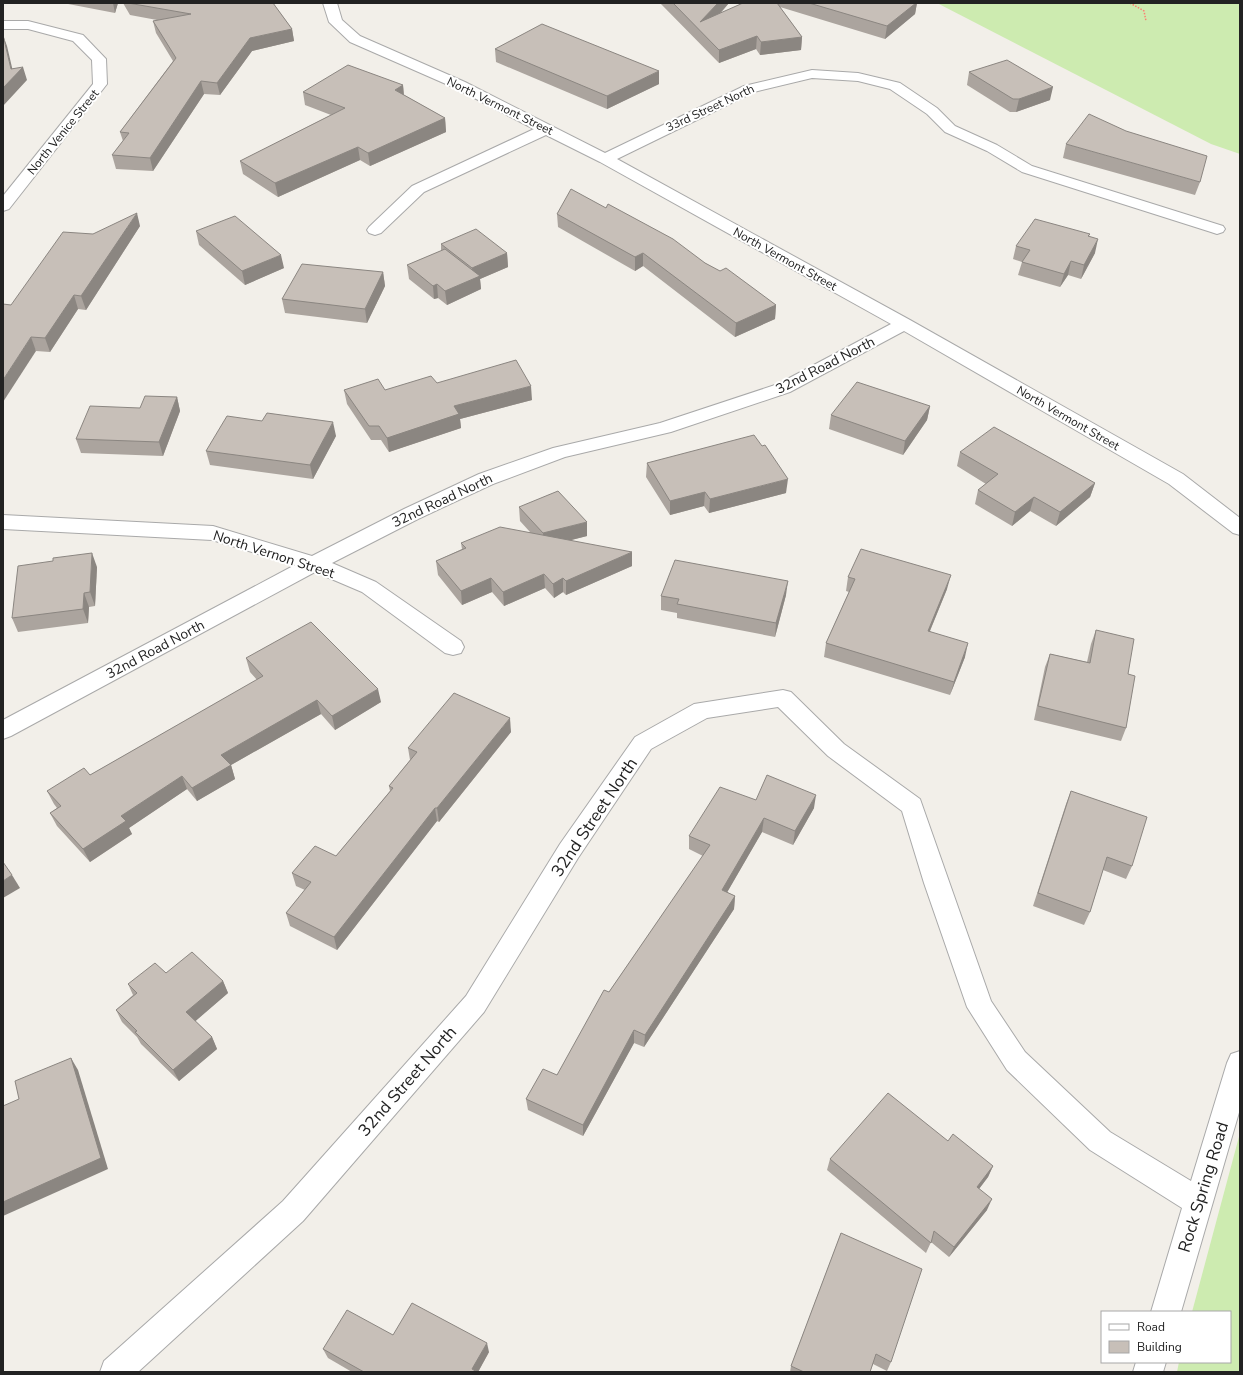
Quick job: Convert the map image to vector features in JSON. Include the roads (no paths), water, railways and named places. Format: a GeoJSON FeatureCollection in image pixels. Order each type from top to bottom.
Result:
{"type":"FeatureCollection","features":[{"type":"Feature","properties":{"kind":"street","name":"North Vermont Street"},"geometry":{"type":"LineString","coordinates":[[330,3],[336,22],[355,39],[460,85],[605,159],[904,324],[1176,479],[1240,528]]}},
{"type":"Feature","properties":{"kind":"street","name":"North Venice Street"},"geometry":{"type":"LineString","coordinates":[[3,25],[28,25],[78,38],[99,59],[100,84],[3,206]]}},
{"type":"Feature","properties":{"kind":"street","name":"33rd Street North"},"geometry":{"type":"LineString","coordinates":[[605,159],[749,88],[812,74],[858,77],[895,86],[932,111],[950,129],[992,148],[1027,170],[1218,229]]}},
{"type":"Feature","properties":{"kind":"street"},"geometry":{"type":"LineString","coordinates":[[375,230],[418,189],[546,129]]}},
{"type":"Feature","properties":{"kind":"street","name":"32nd Road North"},"geometry":{"type":"LineString","coordinates":[[3,730],[314,564],[411,514],[486,478],[560,452],[664,428],[784,388],[904,324]]}},
{"type":"Feature","properties":{"kind":"street","name":"North Vernon Street"},"geometry":{"type":"LineString","coordinates":[[3,522],[213,533],[314,564],[368,587],[453,647]]}},
{"type":"Feature","properties":{"kind":"street","name":"32nd Street North"},"geometry":{"type":"LineString","coordinates":[[115,1372],[293,1211],[475,1004],[569,851],[643,743],[702,710],[783,698],[836,750],[912,806],[936,884],[980,1006],[1016,1060],[1100,1140],[1198,1202]]}},
{"type":"Feature","properties":{"kind":"street","name":"Rock Spring Road"},"geometry":{"type":"LineString","coordinates":[[1166,1311],[1240,1063]]}}]}
